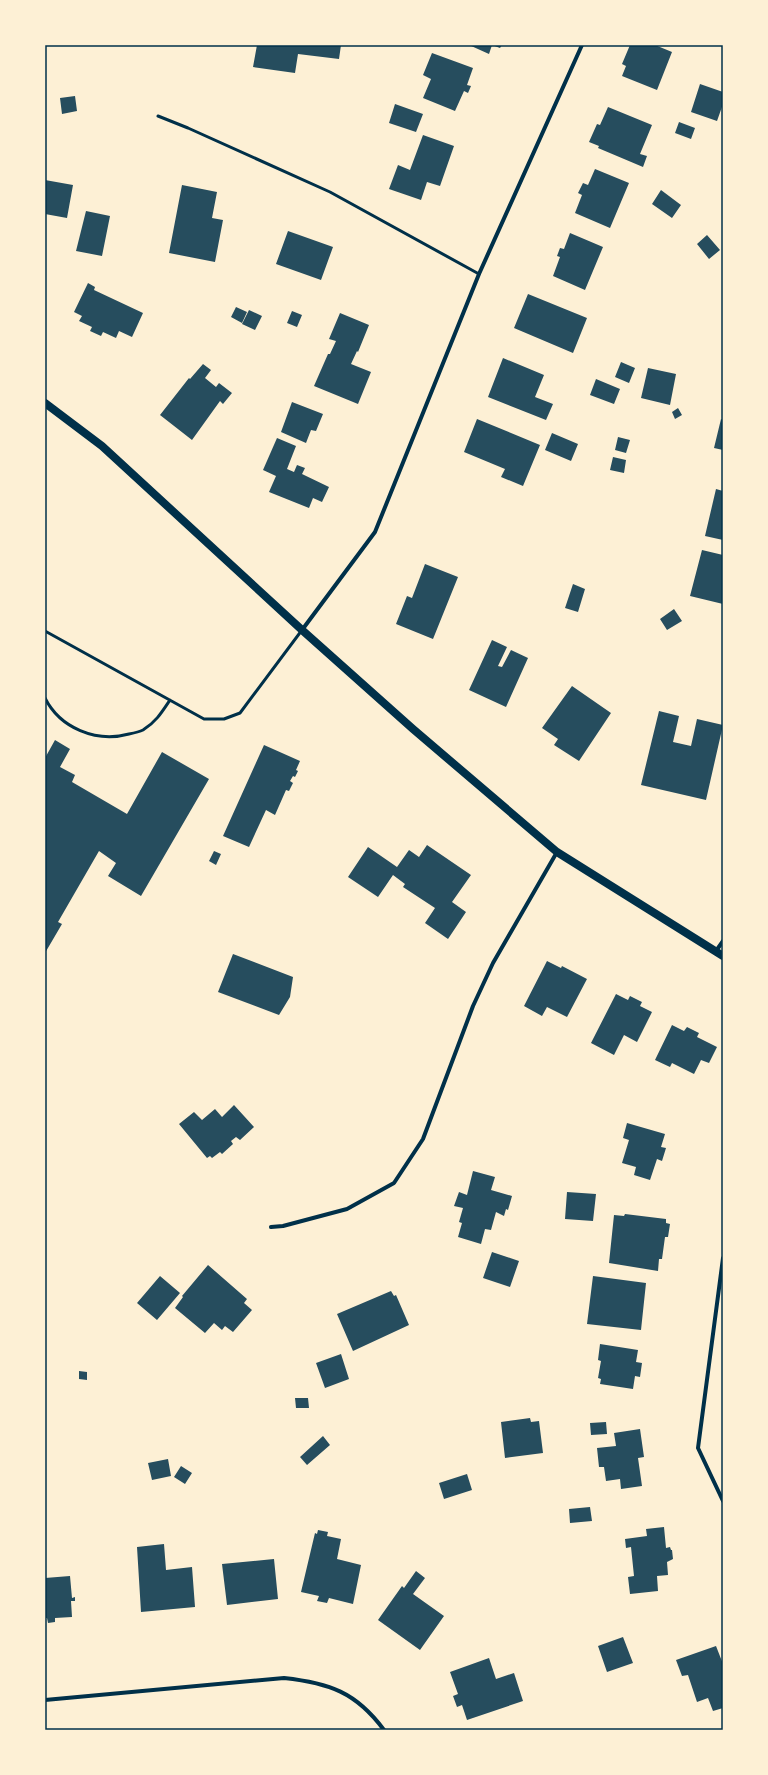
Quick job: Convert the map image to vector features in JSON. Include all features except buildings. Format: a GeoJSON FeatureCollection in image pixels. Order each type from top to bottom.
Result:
{"type":"FeatureCollection","features":[{"type":"Feature","properties":{"kind":"main road"},"geometry":{"type":"LineString","coordinates":[[45,403],[102,446],[302,630],[413,729],[557,852],[719,954]]}},
{"type":"Feature","properties":{"kind":"street"},"geometry":{"type":"LineString","coordinates":[[302,630],[375,532],[479,274],[582,45]]}},
{"type":"Feature","properties":{"kind":"street"},"geometry":{"type":"LineString","coordinates":[[271,1227],[283,1226],[347,1209],[394,1183],[423,1139],[473,1006],[493,963],[557,852]]}},
{"type":"Feature","properties":{"kind":"street"},"geometry":{"type":"LineString","coordinates":[[719,954],[723,941]]}},
{"type":"Feature","properties":{"kind":"street"},"geometry":{"type":"LineString","coordinates":[[723,1258],[698,1448],[723,1501]]}},
{"type":"Feature","properties":{"kind":"street"},"geometry":{"type":"LineString","coordinates":[[45,1700],[284,1678],[308,1680],[331,1687],[353,1698],[372,1714],[384,1730]]}},
{"type":"Feature","properties":{"kind":"lane"},"geometry":{"type":"LineString","coordinates":[[158,116],[330,192],[479,274]]}},
{"type":"Feature","properties":{"kind":"lane"},"geometry":{"type":"LineString","coordinates":[[45,636],[46,631],[204,719],[224,719],[240,713],[302,630]]}},
{"type":"Feature","properties":{"kind":"lane"},"geometry":{"type":"LineString","coordinates":[[45,698],[50,707],[65,723],[83,732],[102,737],[122,736],[142,731],[159,718],[170,700]]}}]}
